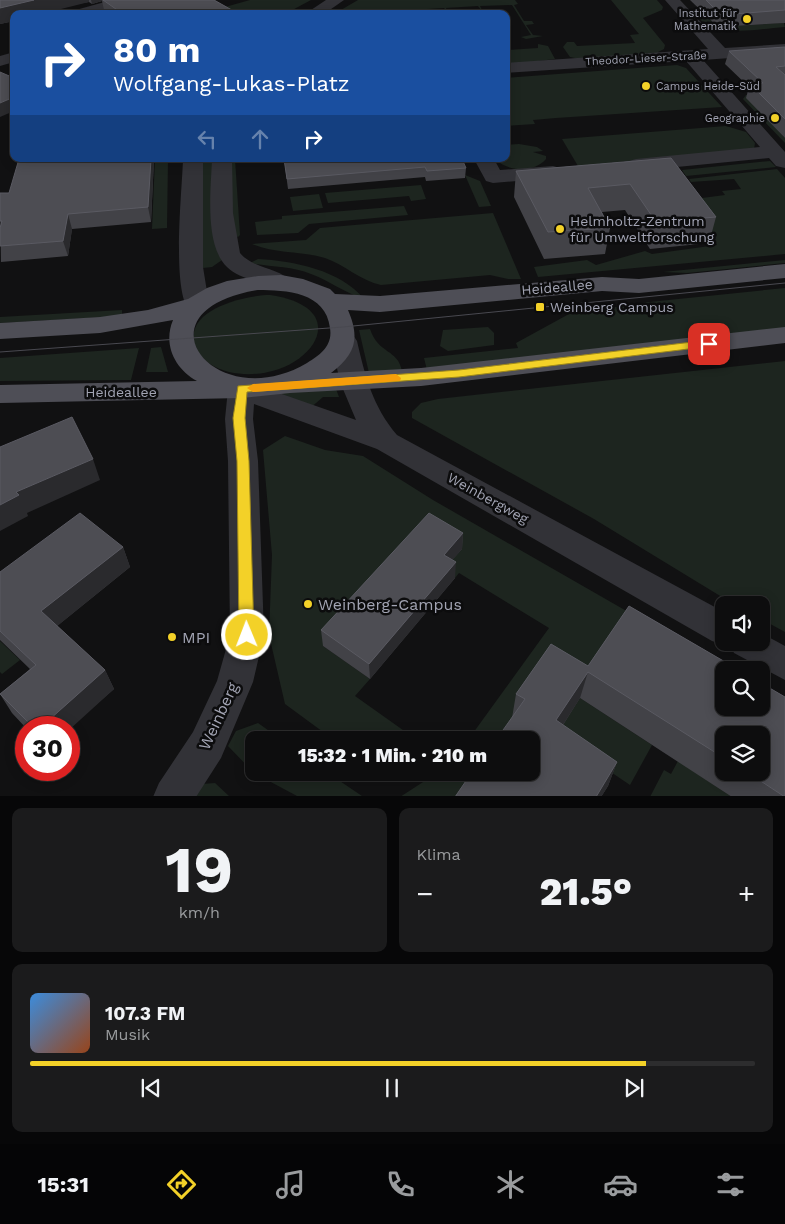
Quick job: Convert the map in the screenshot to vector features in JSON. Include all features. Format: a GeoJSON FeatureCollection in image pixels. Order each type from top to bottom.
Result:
{"type":"FeatureCollection","features":[{"type":"Feature","properties":{"kind":"main road","name":"Heideallee"},"geometry":{"type":"LineString","coordinates":[[329,301],[380,304],[602,284],[639,286],[785,271]]}},
{"type":"Feature","properties":{"kind":"main road"},"geometry":{"type":"LineString","coordinates":[[0,331],[131,323],[172,313],[197,304],[226,289],[279,282],[309,289],[329,301],[341,322],[344,341],[333,358],[290,384]]}},
{"type":"Feature","properties":{"kind":"main road"},"geometry":{"type":"LineString","coordinates":[[197,304],[183,327],[181,340],[183,352],[194,367],[204,375],[242,389],[459,373],[785,335]]}},
{"type":"Feature","properties":{"kind":"main road","name":"Heideallee"},"geometry":{"type":"LineString","coordinates":[[0,394],[242,389]]}},
{"type":"Feature","properties":{"kind":"street"},"geometry":{"type":"LineString","coordinates":[[92,10],[129,0]]}},
{"type":"Feature","properties":{"kind":"street"},"geometry":{"type":"LineString","coordinates":[[319,10],[337,0]]}},
{"type":"Feature","properties":{"kind":"street"},"geometry":{"type":"LineString","coordinates":[[672,0],[721,54]]}},
{"type":"Feature","properties":{"kind":"street","name":"Theodor-Lieser-Straße"},"geometry":{"type":"LineString","coordinates":[[510,68],[785,49]]}},
{"type":"Feature","properties":{"kind":"street"},"geometry":{"type":"LineString","coordinates":[[691,56],[780,158]]}},
{"type":"Feature","properties":{"kind":"street"},"geometry":{"type":"LineString","coordinates":[[617,166],[780,158]]}},
{"type":"Feature","properties":{"kind":"street"},"geometry":{"type":"LineString","coordinates":[[193,162],[192,272],[197,304]]}},
{"type":"Feature","properties":{"kind":"street"},"geometry":{"type":"LineString","coordinates":[[222,162],[224,240],[228,255],[244,268],[279,282]]}},
{"type":"Feature","properties":{"kind":"street"},"geometry":{"type":"LineString","coordinates":[[486,162],[493,177],[570,170]]}},
{"type":"Feature","properties":{"kind":"street"},"geometry":{"type":"LineString","coordinates":[[344,341],[352,381],[364,413],[387,442]]}},
{"type":"Feature","properties":{"kind":"street","name":"Weinbergweg"},"geometry":{"type":"LineString","coordinates":[[242,389],[387,442],[715,625]]}},
{"type":"Feature","properties":{"kind":"street","name":"Weinberg"},"geometry":{"type":"LineString","coordinates":[[173,796],[207,746],[235,682],[247,635],[243,461],[239,418],[242,389]]}},
{"type":"Feature","properties":{"kind":"street"},"geometry":{"type":"LineString","coordinates":[[762,651],[785,664]]}},
{"type":"Feature","properties":{"kind":"shaded area"},"geometry":{"type":"Polygon","coordinates":[[[250,0],[311,0],[292,10],[218,9],[250,0]]]}},
{"type":"Feature","properties":{"kind":"shaded area"},"geometry":{"type":"Polygon","coordinates":[[[358,0],[515,0],[518,4],[514,5],[524,21],[532,21],[534,24],[526,25],[533,35],[543,36],[526,39],[521,37],[531,35],[512,5],[480,6],[482,10],[478,6],[446,8],[447,10],[444,8],[341,10],[358,0]]]}},
{"type":"Feature","properties":{"kind":"shaded area"},"geometry":{"type":"Polygon","coordinates":[[[611,0],[657,0],[663,7],[662,10],[643,18],[665,45],[664,49],[658,52],[659,54],[580,59],[570,57],[563,47],[567,42],[574,42],[577,46],[635,43],[630,35],[639,34],[611,0]]]}},
{"type":"Feature","properties":{"kind":"shaded area"},"geometry":{"type":"Polygon","coordinates":[[[695,15],[705,15],[718,27],[784,23],[785,27],[737,31],[725,30],[704,22],[695,15]]]}},
{"type":"Feature","properties":{"kind":"shaded area"},"geometry":{"type":"Polygon","coordinates":[[[538,44],[548,46],[555,59],[510,65],[510,50],[538,48],[538,44]]]}},
{"type":"Feature","properties":{"kind":"shaded area"},"geometry":{"type":"Polygon","coordinates":[[[677,65],[686,68],[722,107],[533,120],[535,124],[510,126],[510,78],[677,65]]]}},
{"type":"Feature","properties":{"kind":"shaded area"},"geometry":{"type":"Polygon","coordinates":[[[746,95],[756,95],[747,98],[785,138],[785,143],[743,99],[746,95]]]}},
{"type":"Feature","properties":{"kind":"shaded area"},"geometry":{"type":"Polygon","coordinates":[[[726,126],[746,132],[755,143],[754,149],[578,166],[562,139],[726,126]]]}},
{"type":"Feature","properties":{"kind":"shaded area"},"geometry":{"type":"Polygon","coordinates":[[[510,145],[537,147],[543,151],[533,152],[546,156],[546,159],[541,164],[528,169],[507,166],[499,162],[510,162],[510,145]]]}},
{"type":"Feature","properties":{"kind":"shaded area"},"geometry":{"type":"Polygon","coordinates":[[[770,161],[776,167],[686,176],[682,170],[770,161]]]}},
{"type":"Feature","properties":{"kind":"shaded area"},"geometry":{"type":"Polygon","coordinates":[[[155,162],[168,162],[167,228],[152,229],[155,162]]]}},
{"type":"Feature","properties":{"kind":"shaded area"},"geometry":{"type":"Polygon","coordinates":[[[199,162],[214,162],[218,253],[222,260],[212,267],[203,268],[199,162]]]}},
{"type":"Feature","properties":{"kind":"shaded area"},"geometry":{"type":"Polygon","coordinates":[[[229,162],[235,162],[240,235],[238,237],[234,235],[229,162]]]}},
{"type":"Feature","properties":{"kind":"shaded area"},"geometry":{"type":"Polygon","coordinates":[[[777,169],[785,178],[785,254],[538,277],[534,267],[587,260],[596,265],[645,251],[652,254],[717,245],[695,215],[702,198],[725,195],[722,191],[741,189],[734,179],[691,182],[689,179],[777,169]]]}},
{"type":"Feature","properties":{"kind":"shaded area"},"geometry":{"type":"Polygon","coordinates":[[[465,175],[480,181],[491,206],[479,207],[465,175]]]}},
{"type":"Feature","properties":{"kind":"shaded area"},"geometry":{"type":"Polygon","coordinates":[[[421,185],[426,199],[411,201],[409,196],[328,203],[325,193],[421,185]]]}},
{"type":"Feature","properties":{"kind":"shaded area"},"geometry":{"type":"Polygon","coordinates":[[[319,194],[323,208],[293,211],[290,197],[319,194]]]}},
{"type":"Feature","properties":{"kind":"shaded area"},"geometry":{"type":"Polygon","coordinates":[[[404,206],[408,215],[309,224],[298,233],[257,235],[255,222],[282,219],[282,216],[404,206]]]}},
{"type":"Feature","properties":{"kind":"shaded area"},"geometry":{"type":"Polygon","coordinates":[[[493,213],[521,279],[508,279],[490,275],[381,285],[367,280],[325,258],[269,249],[252,244],[306,240],[320,228],[493,213]]]}},
{"type":"Feature","properties":{"kind":"shaded area"},"geometry":{"type":"Polygon","coordinates":[[[258,259],[286,262],[316,269],[342,281],[364,299],[304,271],[250,263],[258,259]]]}},
{"type":"Feature","properties":{"kind":"shaded area"},"geometry":{"type":"Polygon","coordinates":[[[785,260],[785,263],[687,273],[663,272],[785,260]]]}},
{"type":"Feature","properties":{"kind":"shaded area"},"geometry":{"type":"Polygon","coordinates":[[[785,288],[785,332],[427,370],[424,358],[518,348],[516,343],[569,314],[649,302],[785,288]]]}},
{"type":"Feature","properties":{"kind":"shaded area"},"geometry":{"type":"Polygon","coordinates":[[[270,295],[299,303],[314,315],[318,330],[312,345],[299,358],[280,369],[256,374],[229,372],[213,366],[200,355],[195,345],[194,333],[198,322],[207,313],[233,301],[270,295]]]}},
{"type":"Feature","properties":{"kind":"shaded area"},"geometry":{"type":"Polygon","coordinates":[[[122,310],[122,316],[0,323],[0,317],[122,310]]]}},
{"type":"Feature","properties":{"kind":"shaded area"},"geometry":{"type":"Polygon","coordinates":[[[488,327],[494,333],[494,345],[448,351],[440,346],[443,330],[488,327]]]}},
{"type":"Feature","properties":{"kind":"shaded area"},"geometry":{"type":"Polygon","coordinates":[[[370,329],[378,343],[400,364],[402,371],[369,373],[359,330],[370,329]]]}},
{"type":"Feature","properties":{"kind":"shaded area"},"geometry":{"type":"Polygon","coordinates":[[[161,347],[168,372],[146,372],[151,348],[161,347]]]}},
{"type":"Feature","properties":{"kind":"shaded area"},"geometry":{"type":"Polygon","coordinates":[[[139,348],[131,380],[0,381],[0,358],[139,348]]]}},
{"type":"Feature","properties":{"kind":"shaded area"},"geometry":{"type":"Polygon","coordinates":[[[785,361],[785,632],[770,624],[770,596],[720,596],[594,519],[412,418],[412,412],[421,403],[438,399],[785,361]]]}},
{"type":"Feature","properties":{"kind":"shaded area"},"geometry":{"type":"Polygon","coordinates":[[[336,389],[339,397],[323,397],[309,409],[280,393],[336,389]]]}},
{"type":"Feature","properties":{"kind":"shaded area"},"geometry":{"type":"Polygon","coordinates":[[[285,436],[325,450],[363,456],[433,500],[630,613],[715,665],[715,671],[580,692],[522,731],[475,731],[549,628],[459,573],[455,578],[443,571],[323,646],[370,679],[355,696],[404,731],[322,731],[285,704],[269,635],[272,555],[263,450],[285,436]]]}},
{"type":"Feature","properties":{"kind":"shaded area"},"geometry":{"type":"Polygon","coordinates":[[[0,641],[20,660],[2,674],[0,672],[0,641]]]}},
{"type":"Feature","properties":{"kind":"shaded area"},"geometry":{"type":"Polygon","coordinates":[[[580,698],[652,745],[630,785],[565,741],[562,726],[580,698]]]}},
{"type":"Feature","properties":{"kind":"shaded area"},"geometry":{"type":"Polygon","coordinates":[[[258,723],[269,731],[245,731],[245,764],[228,746],[236,731],[258,723]]]}},
{"type":"Feature","properties":{"kind":"shaded area"},"geometry":{"type":"Polygon","coordinates":[[[678,761],[730,796],[651,796],[664,770],[671,774],[678,761]]]}},
{"type":"Feature","properties":{"kind":"shaded area"},"geometry":{"type":"Polygon","coordinates":[[[269,781],[340,781],[362,796],[297,796],[269,781]]]}},
{"type":"Feature","properties":{"kind":"shaded area"},"geometry":{"type":"Polygon","coordinates":[[[425,781],[480,781],[469,796],[402,796],[425,781]]]}},
{"type":"Feature","properties":{"kind":"shaded area"},"geometry":{"type":"Polygon","coordinates":[[[215,783],[229,796],[196,796],[202,784],[215,783]]]}},
{"type":"Feature","properties":{"kind":"building"},"geometry":{"type":"Polygon","coordinates":[[[0,0],[34,0],[0,8],[0,0]]]}},
{"type":"Feature","properties":{"kind":"building"},"geometry":{"type":"Polygon","coordinates":[[[103,0],[214,0],[232,10],[117,10],[103,0]]]}},
{"type":"Feature","properties":{"kind":"building"},"geometry":{"type":"Polygon","coordinates":[[[706,0],[785,0],[785,10],[721,15],[706,0]]]}},
{"type":"Feature","properties":{"kind":"building"},"geometry":{"type":"Polygon","coordinates":[[[785,47],[785,66],[776,67],[785,75],[785,119],[750,84],[763,83],[729,51],[785,47]]]}},
{"type":"Feature","properties":{"kind":"building"},"geometry":{"type":"Polygon","coordinates":[[[0,72],[10,76],[10,99],[0,103],[0,72]]]}},
{"type":"Feature","properties":{"kind":"building"},"geometry":{"type":"Polygon","coordinates":[[[671,158],[716,217],[656,222],[630,184],[588,188],[610,228],[548,232],[516,171],[671,158]]]}},
{"type":"Feature","properties":{"kind":"building"},"geometry":{"type":"Polygon","coordinates":[[[18,162],[151,162],[148,207],[68,214],[63,241],[0,246],[2,221],[0,221],[0,193],[9,193],[18,162]]]}},
{"type":"Feature","properties":{"kind":"building"},"geometry":{"type":"Polygon","coordinates":[[[284,162],[463,162],[466,168],[427,171],[425,167],[287,179],[284,162]]]}},
{"type":"Feature","properties":{"kind":"building"},"geometry":{"type":"Polygon","coordinates":[[[72,417],[93,459],[16,492],[19,495],[0,505],[0,447],[72,417]]]}},
{"type":"Feature","properties":{"kind":"building"},"geometry":{"type":"Polygon","coordinates":[[[80,513],[123,547],[41,611],[105,670],[53,716],[22,716],[0,694],[36,665],[0,631],[0,572],[80,513]]]}},
{"type":"Feature","properties":{"kind":"building"},"geometry":{"type":"Polygon","coordinates":[[[429,513],[463,533],[444,555],[456,562],[369,664],[321,630],[429,513]]]}},
{"type":"Feature","properties":{"kind":"building"},"geometry":{"type":"Polygon","coordinates":[[[629,606],[724,661],[715,661],[715,716],[770,716],[770,688],[785,697],[785,796],[761,781],[770,781],[770,726],[715,726],[715,752],[588,672],[556,720],[617,762],[597,796],[456,796],[466,781],[540,781],[540,731],[502,731],[525,699],[516,694],[551,644],[588,666],[629,606]]]}},
{"type":"Feature","properties":{"kind":"tram line"},"geometry":{"type":"LineString","coordinates":[[0,352],[343,327],[785,283]]}},
{"type":"Feature","properties":{"kind":"slow traffic"},"geometry":{"type":"LineString","coordinates":[[253,388],[396,378]]}},
{"type":"Feature","properties":{"kind":"place","name":"Institut für Mathematik"},"geometry":{"type":"Point","coordinates":[747,19]}},
{"type":"Feature","properties":{"kind":"place","name":"Campus Heide-Süd"},"geometry":{"type":"Point","coordinates":[646,86]}},
{"type":"Feature","properties":{"kind":"place","name":"Geographie"},"geometry":{"type":"Point","coordinates":[775,118]}},
{"type":"Feature","properties":{"kind":"place","name":"Helmholtz-Zentrum für Umweltforschung"},"geometry":{"type":"Point","coordinates":[560,229]}},
{"type":"Feature","properties":{"kind":"place","name":"Weinberg Campus"},"geometry":{"type":"Point","coordinates":[540,307]}},
{"type":"Feature","properties":{"kind":"place","name":"Weinberg-Campus"},"geometry":{"type":"Point","coordinates":[308,604]}},
{"type":"Feature","properties":{"kind":"place","name":"MPI"},"geometry":{"type":"Point","coordinates":[172,637]}},
{"type":"Feature","properties":{"kind":"route"},"geometry":{"type":"LineString","coordinates":[[247,635],[243,461],[239,418],[242,389],[290,384],[421,377],[709,344]]}}]}
